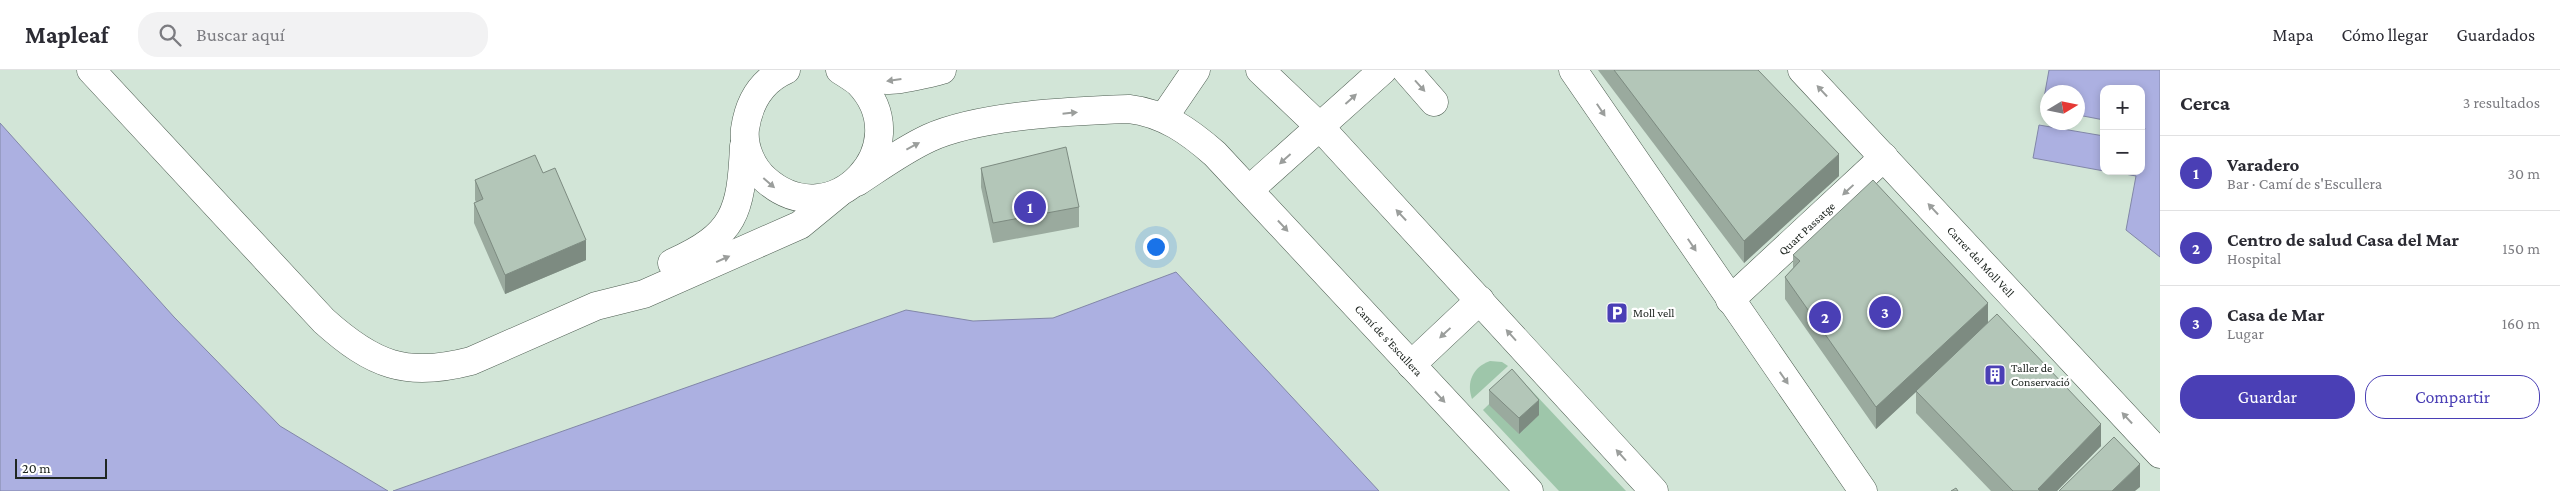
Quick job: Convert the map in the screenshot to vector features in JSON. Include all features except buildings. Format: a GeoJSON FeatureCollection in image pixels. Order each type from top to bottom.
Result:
{"type":"FeatureCollection","features":[{"type":"Feature","properties":{"kind":"street"},"geometry":{"type":"LineString","coordinates":[[91,70],[324,321],[355,348],[372,358],[409,368],[451,366],[471,361],[596,306],[637,279],[700,250],[717,237],[737,205],[742,188],[747,70]]}},
{"type":"Feature","properties":{"kind":"street"},"geometry":{"type":"LineString","coordinates":[[786,70],[774,76],[758,92],[746,123],[749,156],[760,174],[776,189],[796,197],[818,199],[848,188]]}},
{"type":"Feature","properties":{"kind":"street"},"geometry":{"type":"LineString","coordinates":[[596,306],[644,294],[800,225],[848,188],[870,165],[878,144],[879,123],[872,101],[858,83],[840,70]]}},
{"type":"Feature","properties":{"kind":"street"},"geometry":{"type":"LineString","coordinates":[[840,70],[866,80],[888,82],[942,70]]}},
{"type":"Feature","properties":{"kind":"street"},"geometry":{"type":"LineString","coordinates":[[1164,118],[1196,70]]}},
{"type":"Feature","properties":{"kind":"street"},"geometry":{"type":"LineString","coordinates":[[1260,70],[1320,127],[1654,491]]}},
{"type":"Feature","properties":{"kind":"street"},"geometry":{"type":"LineString","coordinates":[[1250,190],[1383,70]]}},
{"type":"Feature","properties":{"kind":"street"},"geometry":{"type":"LineString","coordinates":[[1406,70],[1434,102]]}},
{"type":"Feature","properties":{"kind":"street"},"geometry":{"type":"LineString","coordinates":[[1573,70],[1863,491]]}},
{"type":"Feature","properties":{"kind":"street","name":"Carrer del Moll Vell"},"geometry":{"type":"LineString","coordinates":[[1802,70],[2160,454]]}},
{"type":"Feature","properties":{"kind":"street","name":"Camí de s'Escullera"},"geometry":{"type":"LineString","coordinates":[[848,188],[909,148],[930,137],[990,121],[1129,109],[1146,111],[1164,118],[1197,138],[1250,190],[1529,491]]}},
{"type":"Feature","properties":{"kind":"street","name":"Quart Passatge"},"geometry":{"type":"LineString","coordinates":[[1730,300],[1884,157]]}},
{"type":"Feature","properties":{"kind":"street"},"geometry":{"type":"LineString","coordinates":[[1411,365],[1480,300]]}},
{"type":"Feature","properties":{"kind":"green space"},"geometry":{"type":"Polygon","coordinates":[[[1490,361],[1502,362],[1508,366],[1472,399],[1470,387],[1472,376],[1479,367],[1490,361]]]}},
{"type":"Feature","properties":{"kind":"green space"},"geometry":{"type":"Polygon","coordinates":[[[1518,376],[1626,491],[1559,491],[1483,410],[1518,376]]]}},
{"type":"Feature","properties":{"kind":"water"},"geometry":{"type":"Polygon","coordinates":[[[2049,70],[2160,70],[2160,257],[2126,230],[2136,176],[2130,175],[2145,175],[2145,85],[2100,85],[2100,119],[2085,116],[2085,85],[2046,85],[2049,70]]]}},
{"type":"Feature","properties":{"kind":"water"},"geometry":{"type":"Polygon","coordinates":[[[0,123],[174,317],[280,426],[388,491],[0,491],[0,123]]]}},
{"type":"Feature","properties":{"kind":"water"},"geometry":{"type":"Polygon","coordinates":[[[2039,125],[2040,130],[2069,130],[2100,135],[2100,170],[2033,158],[2039,125]]]}},
{"type":"Feature","properties":{"kind":"water"},"geometry":{"type":"Polygon","coordinates":[[[1176,272],[1379,491],[393,491],[906,310],[973,321],[1053,318],[1176,272]]]}},
{"type":"Feature","properties":{"kind":"place","name":"Varadero"},"geometry":{"type":"Point","coordinates":[1030,207]}},
{"type":"Feature","properties":{"kind":"place","name":"Casa de Mar"},"geometry":{"type":"Point","coordinates":[1885,312]}},
{"type":"Feature","properties":{"kind":"place","name":"Moll vell"},"geometry":{"type":"Point","coordinates":[1617,313]}},
{"type":"Feature","properties":{"kind":"place","name":"Centro de salud Casa del Mar"},"geometry":{"type":"Point","coordinates":[1825,317]}},
{"type":"Feature","properties":{"kind":"place","name":"Taller de Conservació"},"geometry":{"type":"Point","coordinates":[1995,375]}}]}
